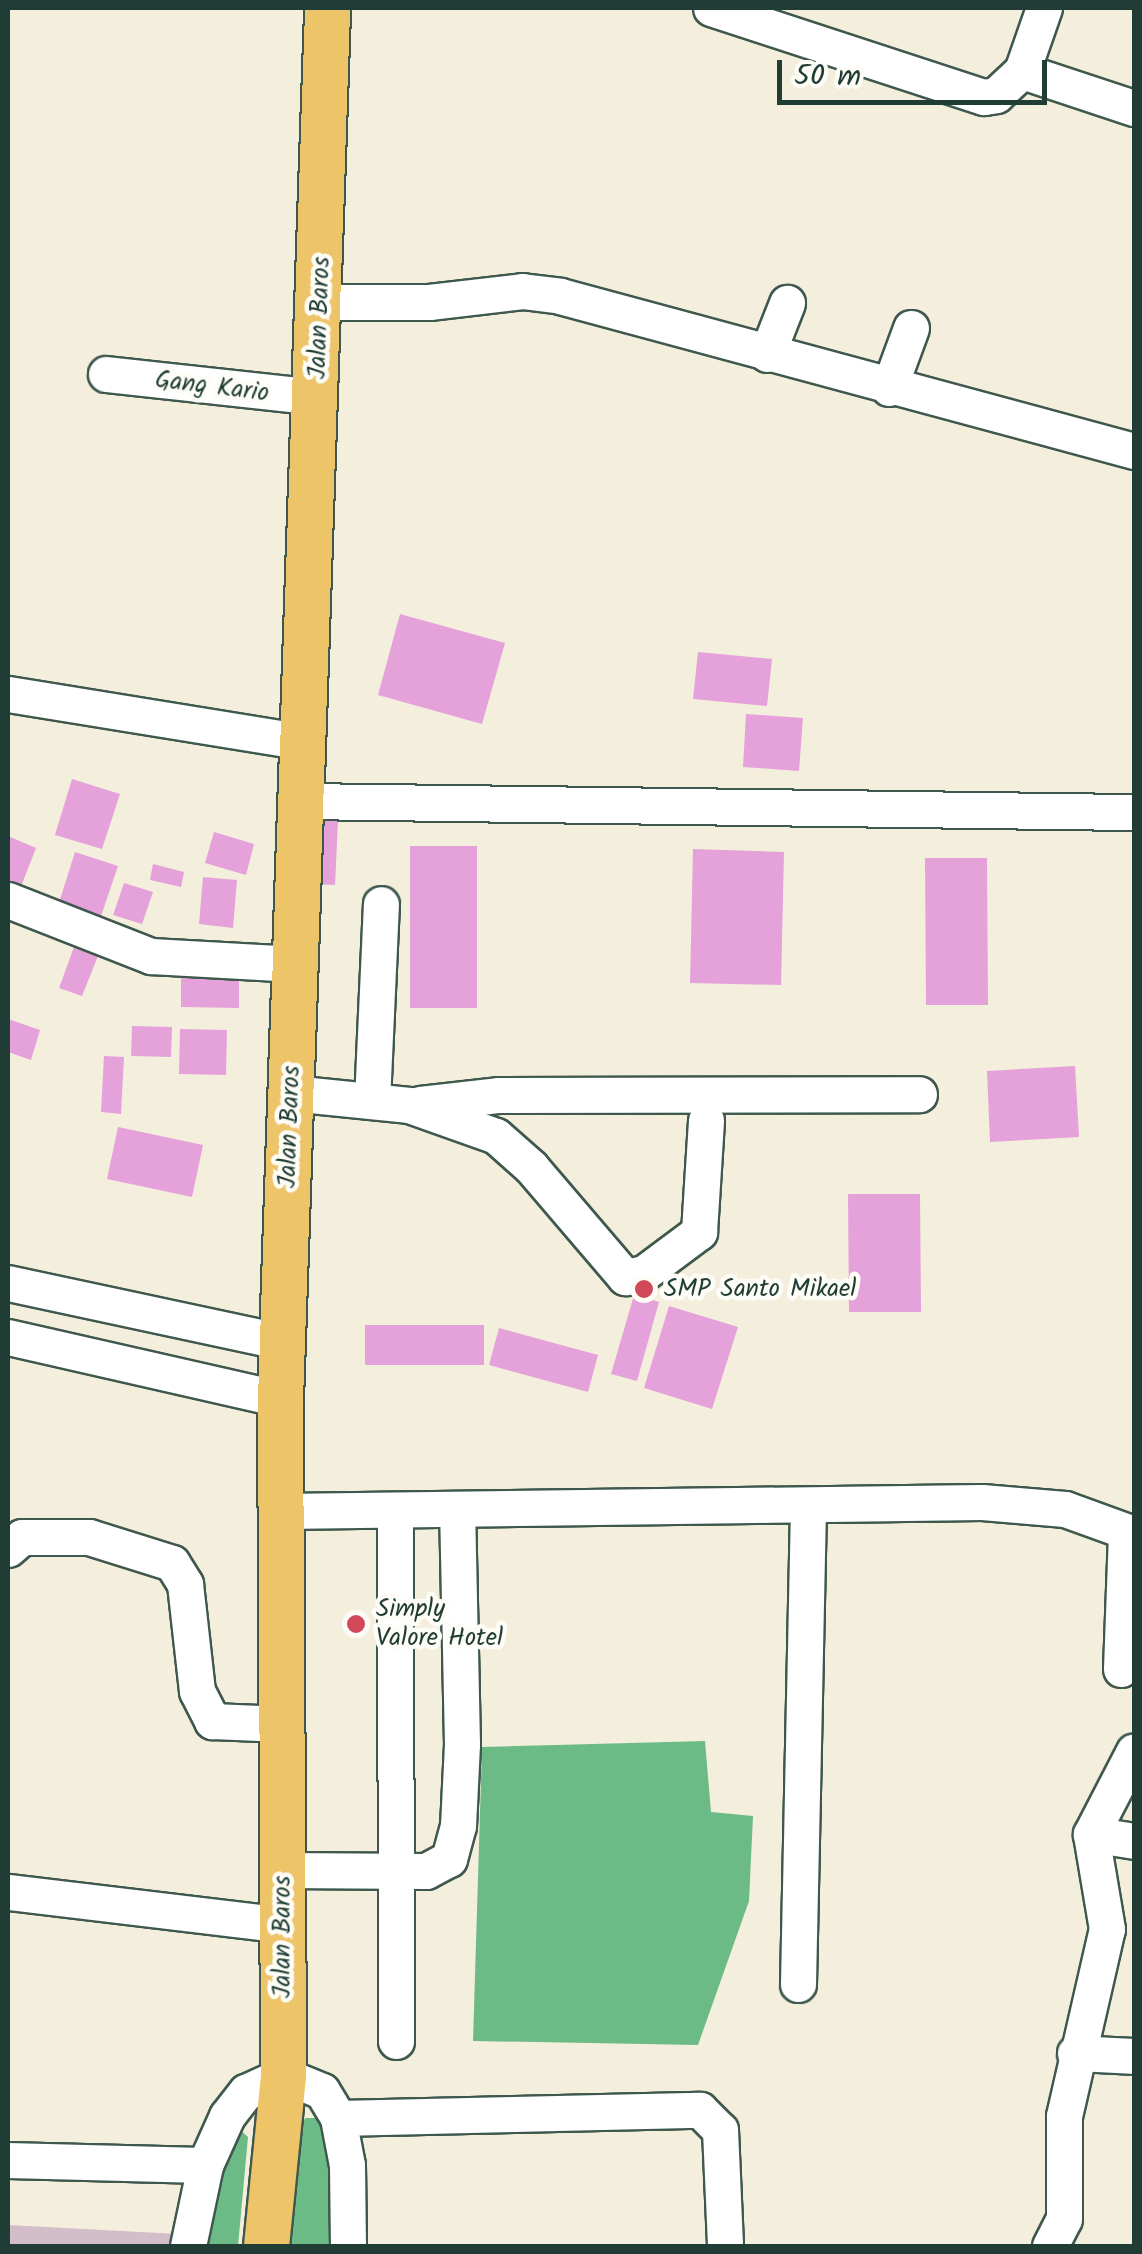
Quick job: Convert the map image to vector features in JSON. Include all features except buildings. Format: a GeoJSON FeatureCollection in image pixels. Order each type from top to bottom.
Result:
{"type":"FeatureCollection","features":[{"type":"Feature","properties":{"kind":"main road","name":"Jalan Baros"},"geometry":{"type":"LineString","coordinates":[[266,2246],[284,2074],[280,1399],[318,397],[327,8]]}},
{"type":"Feature","properties":{"kind":"street"},"geometry":{"type":"LineString","coordinates":[[327,8],[342,8]]}},
{"type":"Feature","properties":{"kind":"street"},"geometry":{"type":"LineString","coordinates":[[711,8],[984,97],[996,96],[1022,71],[1044,8]]}},
{"type":"Feature","properties":{"kind":"street"},"geometry":{"type":"LineString","coordinates":[[1022,71],[1134,108]]}},
{"type":"Feature","properties":{"kind":"street"},"geometry":{"type":"LineString","coordinates":[[321,302],[429,302],[522,291],[1134,451]]}},
{"type":"Feature","properties":{"kind":"street"},"geometry":{"type":"LineString","coordinates":[[768,354],[786,303]]}},
{"type":"Feature","properties":{"kind":"street"},"geometry":{"type":"LineString","coordinates":[[889,388],[912,328]]}},
{"type":"Feature","properties":{"kind":"street","name":"Gang Kario"},"geometry":{"type":"LineString","coordinates":[[106,374],[318,397]]}},
{"type":"Feature","properties":{"kind":"street"},"geometry":{"type":"LineString","coordinates":[[8,694],[304,742]]}},
{"type":"Feature","properties":{"kind":"street"},"geometry":{"type":"LineString","coordinates":[[301,801],[1134,812]]}},
{"type":"Feature","properties":{"kind":"street"},"geometry":{"type":"LineString","coordinates":[[8,900],[151,956],[296,964]]}},
{"type":"Feature","properties":{"kind":"street"},"geometry":{"type":"LineString","coordinates":[[372,1101],[381,904]]}},
{"type":"Feature","properties":{"kind":"street"},"geometry":{"type":"LineString","coordinates":[[291,1093],[410,1105],[498,1094],[918,1094]]}},
{"type":"Feature","properties":{"kind":"street"},"geometry":{"type":"LineString","coordinates":[[410,1105],[496,1136],[532,1168],[625,1278],[644,1273],[699,1232],[706,1120]]}},
{"type":"Feature","properties":{"kind":"street"},"geometry":{"type":"LineString","coordinates":[[8,1282],[283,1342]]}},
{"type":"Feature","properties":{"kind":"street"},"geometry":{"type":"LineString","coordinates":[[124,1363],[137,1310]]}},
{"type":"Feature","properties":{"kind":"street"},"geometry":{"type":"LineString","coordinates":[[8,1337],[280,1399]]}},
{"type":"Feature","properties":{"kind":"street"},"geometry":{"type":"LineString","coordinates":[[281,1511],[808,1509],[1000,1503],[1065,1510],[1130,1533],[1120,1668]]}},
{"type":"Feature","properties":{"kind":"street"},"geometry":{"type":"LineString","coordinates":[[798,1984],[808,1509]]}},
{"type":"Feature","properties":{"kind":"street"},"geometry":{"type":"LineString","coordinates":[[282,1870],[426,1871],[449,1859],[458,1826],[457,1511]]}},
{"type":"Feature","properties":{"kind":"street"},"geometry":{"type":"LineString","coordinates":[[395,1512],[396,2041]]}},
{"type":"Feature","properties":{"kind":"street"},"geometry":{"type":"LineString","coordinates":[[8,1549],[22,1537],[88,1537],[172,1563],[185,1584],[197,1691],[212,1721],[283,1724]]}},
{"type":"Feature","properties":{"kind":"street"},"geometry":{"type":"LineString","coordinates":[[1050,2246],[1064,2218],[1062,2146],[1075,2053],[1107,1929],[1091,1834],[1134,1752]]}},
{"type":"Feature","properties":{"kind":"street"},"geometry":{"type":"LineString","coordinates":[[1091,1834],[1134,1841]]}},
{"type":"Feature","properties":{"kind":"street"},"geometry":{"type":"LineString","coordinates":[[8,1892],[283,1925]]}},
{"type":"Feature","properties":{"kind":"street"},"geometry":{"type":"LineString","coordinates":[[1075,2053],[1134,2056]]}},
{"type":"Feature","properties":{"kind":"street"},"geometry":{"type":"LineString","coordinates":[[188,2246],[204,2165],[246,2092],[284,2074],[322,2091],[338,2118],[347,2165],[348,2246]]}},
{"type":"Feature","properties":{"kind":"street"},"geometry":{"type":"LineString","coordinates":[[338,2118],[700,2110],[720,2130],[725,2246]]}},
{"type":"Feature","properties":{"kind":"street"},"geometry":{"type":"LineString","coordinates":[[8,2160],[204,2165]]}},
{"type":"Feature","properties":{"kind":"shaded area"},"geometry":{"type":"Polygon","coordinates":[[[8,2225],[198,2235],[195,2246],[8,2246],[8,2225]]]}},
{"type":"Feature","properties":{"kind":"green space"},"geometry":{"type":"Polygon","coordinates":[[[705,1741],[711,1812],[753,1816],[749,1901],[698,2045],[473,2041],[482,1747],[705,1741]]]}},
{"type":"Feature","properties":{"kind":"green space"},"geometry":{"type":"Polygon","coordinates":[[[306,2118],[317,2118],[334,2137],[334,2246],[286,2246],[296,2126],[306,2118]]]}},
{"type":"Feature","properties":{"kind":"green space"},"geometry":{"type":"Polygon","coordinates":[[[237,2127],[248,2137],[238,2246],[203,2246],[223,2149],[237,2127]]]}},
{"type":"Feature","properties":{"kind":"place","name":"SMP Santo Mikael"},"geometry":{"type":"Point","coordinates":[644,1289]}},
{"type":"Feature","properties":{"kind":"place","name":"Simply Valore Hotel"},"geometry":{"type":"Point","coordinates":[356,1624]}}]}
